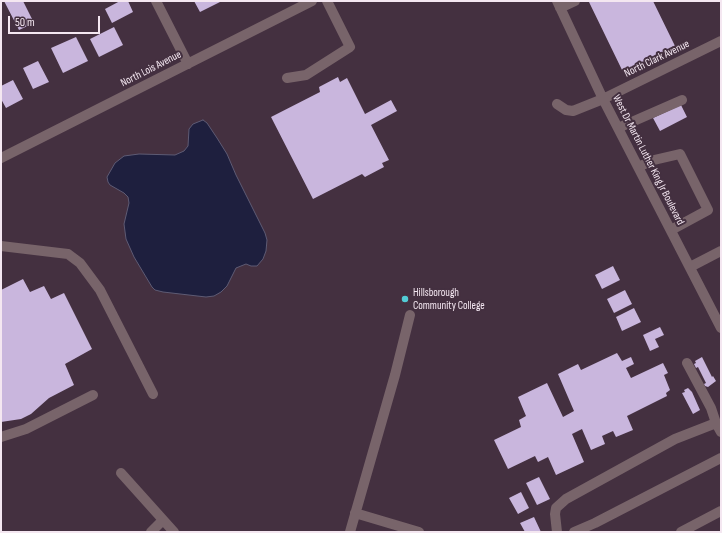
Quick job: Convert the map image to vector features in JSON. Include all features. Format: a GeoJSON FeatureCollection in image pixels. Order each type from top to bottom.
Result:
{"type":"FeatureCollection","features":[{"type":"Feature","properties":{"kind":"street"},"geometry":{"type":"LineString","coordinates":[[156,1],[188,64]]}},
{"type":"Feature","properties":{"kind":"street","name":"North Lois Avenue"},"geometry":{"type":"LineString","coordinates":[[1,158],[312,1]]}},
{"type":"Feature","properties":{"kind":"street"},"geometry":{"type":"LineString","coordinates":[[286,78],[306,75],[350,47],[327,1]]}},
{"type":"Feature","properties":{"kind":"street"},"geometry":{"type":"LineString","coordinates":[[558,5],[575,1]]}},
{"type":"Feature","properties":{"kind":"street","name":"West Dr Martin Luther King Jr Boulevard"},"geometry":{"type":"LineString","coordinates":[[558,5],[603,99],[721,328]]}},
{"type":"Feature","properties":{"kind":"street","name":"North Clark Avenue"},"geometry":{"type":"LineString","coordinates":[[557,104],[566,110],[573,110],[603,99],[721,41]]}},
{"type":"Feature","properties":{"kind":"street"},"geometry":{"type":"LineString","coordinates":[[618,128],[682,100]]}},
{"type":"Feature","properties":{"kind":"street"},"geometry":{"type":"LineString","coordinates":[[638,167],[654,160],[680,154],[708,210],[671,230]]}},
{"type":"Feature","properties":{"kind":"street"},"geometry":{"type":"LineString","coordinates":[[1,246],[68,254],[80,263],[100,290],[153,394]]}},
{"type":"Feature","properties":{"kind":"street"},"geometry":{"type":"LineString","coordinates":[[690,267],[721,251]]}},
{"type":"Feature","properties":{"kind":"street"},"geometry":{"type":"LineString","coordinates":[[350,532],[395,375],[410,314]]}},
{"type":"Feature","properties":{"kind":"street"},"geometry":{"type":"LineString","coordinates":[[558,532],[555,514],[556,508],[566,499],[675,439],[719,428],[711,408],[687,363]]}},
{"type":"Feature","properties":{"kind":"street"},"geometry":{"type":"LineString","coordinates":[[1,437],[26,429],[93,395]]}},
{"type":"Feature","properties":{"kind":"street"},"geometry":{"type":"LineString","coordinates":[[574,532],[595,523],[721,458]]}},
{"type":"Feature","properties":{"kind":"street"},"geometry":{"type":"LineString","coordinates":[[120,473],[174,532]]}},
{"type":"Feature","properties":{"kind":"street"},"geometry":{"type":"LineString","coordinates":[[680,532],[721,511]]}},
{"type":"Feature","properties":{"kind":"street"},"geometry":{"type":"LineString","coordinates":[[355,513],[420,532]]}},
{"type":"Feature","properties":{"kind":"street"},"geometry":{"type":"LineString","coordinates":[[151,532],[163,520]]}},
{"type":"Feature","properties":{"kind":"shaded area"},"geometry":{"type":"Polygon","coordinates":[[[203,120],[207,123],[227,154],[267,240],[266,251],[263,259],[257,266],[246,264],[236,268],[227,286],[221,292],[214,296],[206,297],[163,292],[155,290],[152,287],[134,257],[126,239],[124,224],[129,203],[128,197],[110,185],[107,177],[115,163],[124,156],[139,154],[175,155],[184,151],[188,146],[189,129],[193,124],[203,120]]]}},
{"type":"Feature","properties":{"kind":"building"},"geometry":{"type":"Polygon","coordinates":[[[4,1],[23,1],[34,23],[19,30],[4,1]]]}},
{"type":"Feature","properties":{"kind":"building"},"geometry":{"type":"Polygon","coordinates":[[[120,1],[128,1],[133,12],[112,23],[105,9],[120,1]]]}},
{"type":"Feature","properties":{"kind":"building"},"geometry":{"type":"Polygon","coordinates":[[[194,1],[222,1],[200,12],[194,1]]]}},
{"type":"Feature","properties":{"kind":"building"},"geometry":{"type":"Polygon","coordinates":[[[653,1],[675,46],[623,72],[589,2],[653,1]]]}},
{"type":"Feature","properties":{"kind":"building"},"geometry":{"type":"Polygon","coordinates":[[[114,27],[123,45],[99,57],[90,39],[114,27]]]}},
{"type":"Feature","properties":{"kind":"building"},"geometry":{"type":"Polygon","coordinates":[[[76,37],[88,61],[63,73],[51,48],[76,37]]]}},
{"type":"Feature","properties":{"kind":"building"},"geometry":{"type":"Polygon","coordinates":[[[38,61],[49,82],[33,89],[23,68],[38,61]]]}},
{"type":"Feature","properties":{"kind":"building"},"geometry":{"type":"Polygon","coordinates":[[[338,77],[340,82],[347,78],[365,114],[391,100],[397,111],[371,125],[389,160],[382,163],[384,167],[365,177],[362,174],[313,199],[271,117],[320,92],[319,87],[338,77]]]}},
{"type":"Feature","properties":{"kind":"building"},"geometry":{"type":"Polygon","coordinates":[[[13,80],[23,99],[6,108],[1,99],[1,86],[13,80]]]}},
{"type":"Feature","properties":{"kind":"building"},"geometry":{"type":"Polygon","coordinates":[[[681,105],[687,117],[660,131],[653,118],[681,105]]]}},
{"type":"Feature","properties":{"kind":"building"},"geometry":{"type":"Polygon","coordinates":[[[613,266],[620,280],[602,289],[595,275],[613,266]]]}},
{"type":"Feature","properties":{"kind":"building"},"geometry":{"type":"Polygon","coordinates":[[[23,279],[30,292],[44,286],[51,299],[64,293],[92,349],[65,364],[74,385],[49,398],[31,414],[21,419],[1,422],[1,290],[23,279]]]}},
{"type":"Feature","properties":{"kind":"building"},"geometry":{"type":"Polygon","coordinates":[[[625,290],[632,304],[614,313],[607,299],[625,290]]]}},
{"type":"Feature","properties":{"kind":"building"},"geometry":{"type":"Polygon","coordinates":[[[634,308],[641,322],[622,331],[616,317],[634,308]]]}},
{"type":"Feature","properties":{"kind":"building"},"geometry":{"type":"Polygon","coordinates":[[[660,327],[664,335],[655,339],[659,347],[650,351],[643,335],[660,327]]]}},
{"type":"Feature","properties":{"kind":"building"},"geometry":{"type":"Polygon","coordinates":[[[617,353],[622,361],[631,357],[634,364],[626,368],[631,378],[663,363],[668,373],[664,375],[670,390],[666,393],[667,396],[627,416],[633,430],[616,437],[613,431],[602,436],[605,444],[591,450],[582,429],[572,434],[584,462],[556,475],[548,457],[538,462],[535,456],[508,469],[494,440],[521,427],[519,420],[526,416],[518,397],[547,383],[563,417],[574,411],[558,374],[578,364],[581,370],[617,353]]]}},
{"type":"Feature","properties":{"kind":"building"},"geometry":{"type":"Polygon","coordinates":[[[702,357],[712,377],[713,376],[716,381],[708,387],[705,386],[704,384],[706,383],[698,367],[696,368],[694,364],[696,363],[695,361],[702,357]]]}},
{"type":"Feature","properties":{"kind":"building"},"geometry":{"type":"Polygon","coordinates":[[[688,388],[692,392],[700,410],[693,414],[682,393],[688,388]]]}},
{"type":"Feature","properties":{"kind":"building"},"geometry":{"type":"Polygon","coordinates":[[[539,477],[550,499],[537,505],[526,483],[539,477]]]}},
{"type":"Feature","properties":{"kind":"building"},"geometry":{"type":"Polygon","coordinates":[[[521,492],[529,508],[518,514],[509,498],[521,492]]]}},
{"type":"Feature","properties":{"kind":"building"},"geometry":{"type":"Polygon","coordinates":[[[534,517],[541,532],[525,532],[520,523],[534,517]]]}},
{"type":"Feature","properties":{"kind":"place","name":"Hillsborough Community College"},"geometry":{"type":"Point","coordinates":[405,299]}}]}
